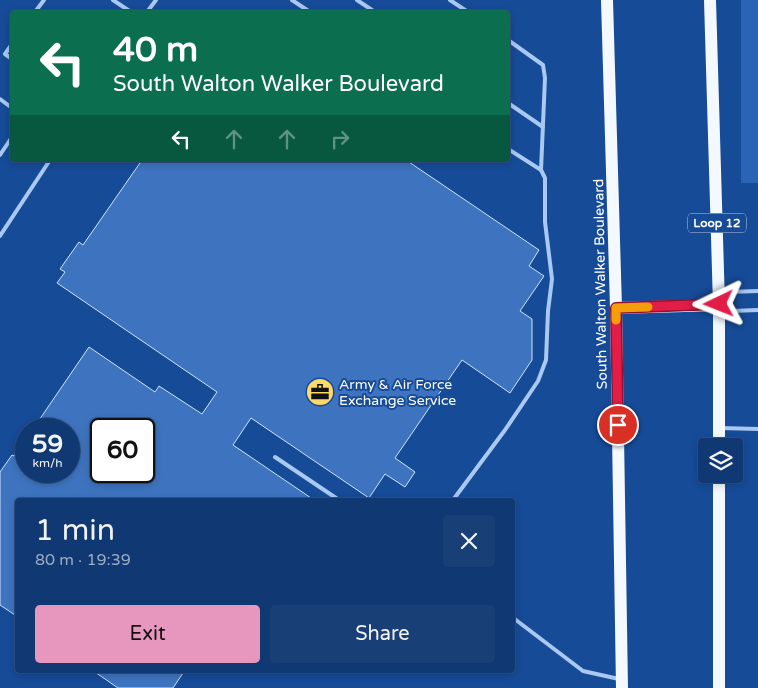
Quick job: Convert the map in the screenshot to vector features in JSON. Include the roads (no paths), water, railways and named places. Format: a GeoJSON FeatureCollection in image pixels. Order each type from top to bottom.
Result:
{"type":"FeatureCollection","features":[{"type":"Feature","properties":{"kind":"main road","name":"South Walton Walker Boulevard"},"geometry":{"type":"LineString","coordinates":[[607,0],[616,308],[622,684]]}},
{"type":"Feature","properties":{"kind":"main road","name":"Loop 12"},"geometry":{"type":"LineString","coordinates":[[710,0],[719,304],[719,438]]}},
{"type":"Feature","properties":{"kind":"main road"},"geometry":{"type":"LineString","coordinates":[[616,308],[719,304]]}},
{"type":"Feature","properties":{"kind":"main road"},"geometry":{"type":"LineString","coordinates":[[719,483],[719,688]]}},
{"type":"Feature","properties":{"kind":"lane"},"geometry":{"type":"LineString","coordinates":[[113,0],[128,10]]}},
{"type":"Feature","properties":{"kind":"lane"},"geometry":{"type":"LineString","coordinates":[[292,0],[307,10]]}},
{"type":"Feature","properties":{"kind":"lane"},"geometry":{"type":"LineString","coordinates":[[357,0],[372,10]]}},
{"type":"Feature","properties":{"kind":"lane"},"geometry":{"type":"LineString","coordinates":[[450,0],[465,10]]}},
{"type":"Feature","properties":{"kind":"lane"},"geometry":{"type":"LineString","coordinates":[[454,498],[505,430],[538,381],[546,360],[548,311],[552,279],[545,222],[545,178],[541,170],[545,78],[543,65],[510,41]]}},
{"type":"Feature","properties":{"kind":"lane"},"geometry":{"type":"LineString","coordinates":[[10,47],[6,54],[10,57]]}},
{"type":"Feature","properties":{"kind":"lane"},"geometry":{"type":"LineString","coordinates":[[510,104],[543,127]]}},
{"type":"Feature","properties":{"kind":"lane"},"geometry":{"type":"LineString","coordinates":[[0,155],[10,140]]}},
{"type":"Feature","properties":{"kind":"lane"},"geometry":{"type":"LineString","coordinates":[[510,150],[541,170]]}},
{"type":"Feature","properties":{"kind":"lane"},"geometry":{"type":"LineString","coordinates":[[0,236],[49,162]]}},
{"type":"Feature","properties":{"kind":"lane"},"geometry":{"type":"LineString","coordinates":[[758,292],[728,292],[719,304],[732,311],[758,310]]}},
{"type":"Feature","properties":{"kind":"lane"},"geometry":{"type":"LineString","coordinates":[[719,428],[758,429]]}},
{"type":"Feature","properties":{"kind":"lane"},"geometry":{"type":"LineString","coordinates":[[275,457],[336,498]]}},
{"type":"Feature","properties":{"kind":"lane"},"geometry":{"type":"LineString","coordinates":[[515,620],[583,671],[622,684]]}},
{"type":"Feature","properties":{"kind":"place","name":"Army & Air Force Exchange Service"},"geometry":{"type":"Point","coordinates":[320,392]}}]}
